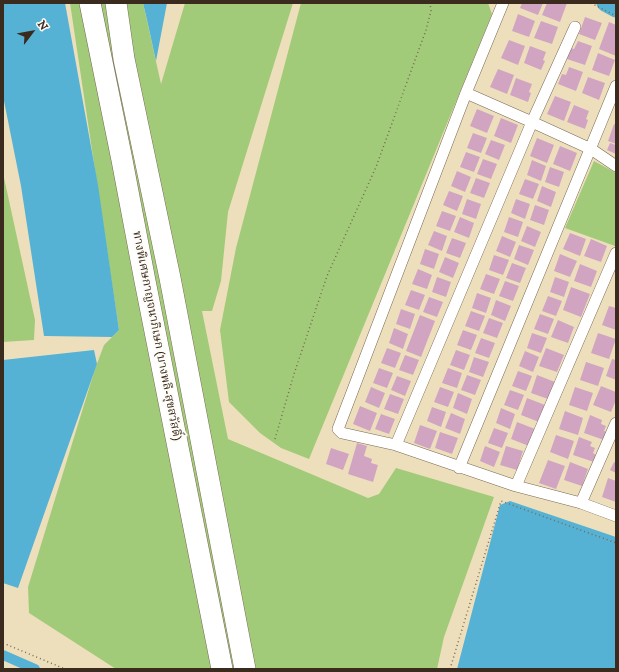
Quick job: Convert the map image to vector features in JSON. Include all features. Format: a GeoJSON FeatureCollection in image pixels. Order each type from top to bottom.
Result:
{"type":"FeatureCollection","features":[{"type":"Feature","properties":{"kind":"highway","name":"ทางพิเศษกาญจนาภิเษก (บางพลี-สุขสวัสดิ์)"},"geometry":{"type":"LineString","coordinates":[[90,3],[222,669]]}},
{"type":"Feature","properties":{"kind":"highway","name":"ทางพิเศษกาญจนาภิเษก (บางพลี-สุขสวัสดิ์)"},"geometry":{"type":"LineString","coordinates":[[116,3],[124,59],[170,278],[245,669]]}},
{"type":"Feature","properties":{"kind":"street"},"geometry":{"type":"LineString","coordinates":[[503,3],[466,93],[338,427],[339,431],[342,433],[396,445],[459,468],[516,486],[581,503],[616,516]]}},
{"type":"Feature","properties":{"kind":"street"},"geometry":{"type":"LineString","coordinates":[[396,445],[532,122],[575,27]]}},
{"type":"Feature","properties":{"kind":"street"},"geometry":{"type":"LineString","coordinates":[[459,468],[616,86]]}},
{"type":"Feature","properties":{"kind":"street"},"geometry":{"type":"LineString","coordinates":[[466,93],[591,149],[616,166]]}},
{"type":"Feature","properties":{"kind":"street"},"geometry":{"type":"LineString","coordinates":[[516,486],[616,253]]}},
{"type":"Feature","properties":{"kind":"street"},"geometry":{"type":"LineString","coordinates":[[581,503],[616,422]]}},
{"type":"Feature","properties":{"kind":"path"},"geometry":{"type":"LineString","coordinates":[[275,439],[294,374],[327,276],[376,167],[426,30],[430,3]]}},
{"type":"Feature","properties":{"kind":"path"},"geometry":{"type":"LineString","coordinates":[[591,3],[616,16]]}},
{"type":"Feature","properties":{"kind":"path"},"geometry":{"type":"LineString","coordinates":[[450,669],[501,500],[616,543]]}},
{"type":"Feature","properties":{"kind":"path"},"geometry":{"type":"LineString","coordinates":[[3,644],[65,669]]}},
{"type":"Feature","properties":{"kind":"green space"},"geometry":{"type":"Polygon","coordinates":[[[70,3],[143,3],[161,84],[185,3],[293,3],[228,212],[221,281],[212,311],[202,311],[228,439],[368,498],[379,494],[396,468],[494,497],[444,637],[437,669],[116,669],[29,613],[28,587],[95,369],[104,345],[119,330],[70,3]]]}},
{"type":"Feature","properties":{"kind":"green space"},"geometry":{"type":"Polygon","coordinates":[[[301,3],[488,3],[492,14],[309,459],[281,448],[260,433],[229,402],[220,330],[236,248],[301,3]]]}},
{"type":"Feature","properties":{"kind":"green space"},"geometry":{"type":"Polygon","coordinates":[[[594,161],[616,173],[615,246],[565,228],[594,161]]]}},
{"type":"Feature","properties":{"kind":"green space"},"geometry":{"type":"Polygon","coordinates":[[[3,173],[35,320],[34,340],[3,342],[3,173]]]}},
{"type":"Feature","properties":{"kind":"water"},"geometry":{"type":"Polygon","coordinates":[[[3,3],[65,3],[98,185],[119,330],[112,337],[44,336],[21,186],[3,96],[3,3]]]}},
{"type":"Feature","properties":{"kind":"water"},"geometry":{"type":"Polygon","coordinates":[[[143,3],[167,3],[156,61],[147,20],[143,3]]]}},
{"type":"Feature","properties":{"kind":"water"},"geometry":{"type":"Polygon","coordinates":[[[94,350],[97,364],[18,588],[3,583],[3,360],[94,350]]]}},
{"type":"Feature","properties":{"kind":"water"},"geometry":{"type":"Polygon","coordinates":[[[510,501],[616,537],[616,669],[457,669],[500,505],[510,501]]]}},
{"type":"Feature","properties":{"kind":"building"},"geometry":{"type":"Polygon","coordinates":[[[522,3],[543,3],[538,15],[520,8],[522,3]]]}},
{"type":"Feature","properties":{"kind":"building"},"geometry":{"type":"Polygon","coordinates":[[[547,3],[567,3],[560,22],[542,15],[547,3]]]}},
{"type":"Feature","properties":{"kind":"building"},"geometry":{"type":"Polygon","coordinates":[[[518,14],[535,21],[529,37],[512,31],[518,14]]]}},
{"type":"Feature","properties":{"kind":"building"},"geometry":{"type":"Polygon","coordinates":[[[585,17],[602,23],[595,40],[579,34],[585,17]]]}},
{"type":"Feature","properties":{"kind":"building"},"geometry":{"type":"Polygon","coordinates":[[[541,21],[558,27],[552,44],[534,38],[541,21]]]}},
{"type":"Feature","properties":{"kind":"building"},"geometry":{"type":"Polygon","coordinates":[[[609,22],[616,25],[616,56],[599,49],[609,22]]]}},
{"type":"Feature","properties":{"kind":"building"},"geometry":{"type":"Polygon","coordinates":[[[509,40],[525,46],[518,65],[501,58],[509,40]]]}},
{"type":"Feature","properties":{"kind":"building"},"geometry":{"type":"Polygon","coordinates":[[[578,41],[592,46],[585,65],[567,59],[571,48],[574,49],[578,41]]]}},
{"type":"Feature","properties":{"kind":"building"},"geometry":{"type":"Polygon","coordinates":[[[530,46],[546,52],[543,60],[545,61],[541,70],[524,63],[530,46]]]}},
{"type":"Feature","properties":{"kind":"building"},"geometry":{"type":"Polygon","coordinates":[[[598,53],[615,60],[609,76],[592,70],[598,53]]]}},
{"type":"Feature","properties":{"kind":"building"},"geometry":{"type":"Polygon","coordinates":[[[569,67],[583,72],[576,91],[558,84],[562,74],[566,75],[569,67]]]}},
{"type":"Feature","properties":{"kind":"building"},"geometry":{"type":"Polygon","coordinates":[[[498,69],[514,75],[507,94],[490,87],[498,69]]]}},
{"type":"Feature","properties":{"kind":"building"},"geometry":{"type":"Polygon","coordinates":[[[588,77],[605,83],[599,100],[582,93],[588,77]]]}},
{"type":"Feature","properties":{"kind":"building"},"geometry":{"type":"Polygon","coordinates":[[[516,78],[532,84],[528,102],[510,95],[516,78]]]}},
{"type":"Feature","properties":{"kind":"building"},"geometry":{"type":"Polygon","coordinates":[[[555,96],[571,102],[564,121],[547,114],[555,96]]]}},
{"type":"Feature","properties":{"kind":"building"},"geometry":{"type":"Polygon","coordinates":[[[574,105],[589,111],[585,129],[567,122],[574,105]]]}},
{"type":"Feature","properties":{"kind":"building"},"geometry":{"type":"Polygon","coordinates":[[[477,109],[494,116],[487,133],[470,126],[477,109]]]}},
{"type":"Feature","properties":{"kind":"building"},"geometry":{"type":"Polygon","coordinates":[[[501,118],[518,125],[511,143],[494,136],[501,118]]]}},
{"type":"Feature","properties":{"kind":"building"},"geometry":{"type":"Polygon","coordinates":[[[614,124],[616,125],[616,144],[608,141],[614,124]]]}},
{"type":"Feature","properties":{"kind":"building"},"geometry":{"type":"Polygon","coordinates":[[[473,133],[487,138],[481,153],[467,148],[473,133]]]}},
{"type":"Feature","properties":{"kind":"building"},"geometry":{"type":"Polygon","coordinates":[[[537,138],[554,145],[547,163],[530,156],[537,138]]]}},
{"type":"Feature","properties":{"kind":"building"},"geometry":{"type":"Polygon","coordinates":[[[491,140],[505,145],[499,160],[485,154],[491,140]]]}},
{"type":"Feature","properties":{"kind":"building"},"geometry":{"type":"Polygon","coordinates":[[[610,143],[616,145],[616,154],[607,150],[610,143]]]}},
{"type":"Feature","properties":{"kind":"building"},"geometry":{"type":"Polygon","coordinates":[[[560,146],[577,153],[570,171],[553,164],[560,146]]]}},
{"type":"Feature","properties":{"kind":"building"},"geometry":{"type":"Polygon","coordinates":[[[466,152],[480,157],[474,172],[460,167],[466,152]]]}},
{"type":"Feature","properties":{"kind":"building"},"geometry":{"type":"Polygon","coordinates":[[[483,159],[497,164],[491,179],[477,174],[483,159]]]}},
{"type":"Feature","properties":{"kind":"building"},"geometry":{"type":"Polygon","coordinates":[[[532,160],[546,166],[541,181],[527,175],[532,160]]]}},
{"type":"Feature","properties":{"kind":"building"},"geometry":{"type":"Polygon","coordinates":[[[550,167],[564,172],[559,187],[545,182],[550,167]]]}},
{"type":"Feature","properties":{"kind":"building"},"geometry":{"type":"Polygon","coordinates":[[[457,171],[471,177],[465,192],[451,186],[457,171]]]}},
{"type":"Feature","properties":{"kind":"building"},"geometry":{"type":"Polygon","coordinates":[[[476,178],[490,183],[484,198],[470,193],[476,178]]]}},
{"type":"Feature","properties":{"kind":"building"},"geometry":{"type":"Polygon","coordinates":[[[525,179],[539,184],[533,199],[519,194],[525,179]]]}},
{"type":"Feature","properties":{"kind":"building"},"geometry":{"type":"Polygon","coordinates":[[[542,186],[556,192],[551,207],[537,201],[542,186]]]}},
{"type":"Feature","properties":{"kind":"building"},"geometry":{"type":"Polygon","coordinates":[[[449,191],[463,196],[457,211],[443,205],[449,191]]]}},
{"type":"Feature","properties":{"kind":"building"},"geometry":{"type":"Polygon","coordinates":[[[467,199],[481,204],[476,219],[462,214],[467,199]]]}},
{"type":"Feature","properties":{"kind":"building"},"geometry":{"type":"Polygon","coordinates":[[[516,199],[530,204],[525,219],[511,213],[516,199]]]}},
{"type":"Feature","properties":{"kind":"building"},"geometry":{"type":"Polygon","coordinates":[[[535,205],[549,210],[544,225],[530,220],[535,205]]]}},
{"type":"Feature","properties":{"kind":"building"},"geometry":{"type":"Polygon","coordinates":[[[442,211],[456,216],[450,231],[436,226],[442,211]]]}},
{"type":"Feature","properties":{"kind":"building"},"geometry":{"type":"Polygon","coordinates":[[[460,217],[474,223],[469,238],[454,232],[460,217]]]}},
{"type":"Feature","properties":{"kind":"building"},"geometry":{"type":"Polygon","coordinates":[[[509,217],[523,222],[518,237],[504,232],[509,217]]]}},
{"type":"Feature","properties":{"kind":"building"},"geometry":{"type":"Polygon","coordinates":[[[527,226],[541,232],[535,247],[521,241],[527,226]]]}},
{"type":"Feature","properties":{"kind":"building"},"geometry":{"type":"Polygon","coordinates":[[[434,231],[447,236],[442,251],[428,245],[434,231]]]}},
{"type":"Feature","properties":{"kind":"building"},"geometry":{"type":"Polygon","coordinates":[[[570,233],[586,239],[580,256],[563,249],[570,233]]]}},
{"type":"Feature","properties":{"kind":"building"},"geometry":{"type":"Polygon","coordinates":[[[502,236],[516,242],[510,257],[496,251],[502,236]]]}},
{"type":"Feature","properties":{"kind":"building"},"geometry":{"type":"Polygon","coordinates":[[[452,238],[466,243],[460,258],[446,253],[452,238]]]}},
{"type":"Feature","properties":{"kind":"building"},"geometry":{"type":"Polygon","coordinates":[[[591,239],[607,246],[601,262],[584,256],[591,239]]]}},
{"type":"Feature","properties":{"kind":"building"},"geometry":{"type":"Polygon","coordinates":[[[519,245],[534,250],[528,265],[514,259],[519,245]]]}},
{"type":"Feature","properties":{"kind":"building"},"geometry":{"type":"Polygon","coordinates":[[[425,249],[439,254],[434,269],[420,264],[425,249]]]}},
{"type":"Feature","properties":{"kind":"building"},"geometry":{"type":"Polygon","coordinates":[[[560,254],[577,261],[570,277],[554,271],[560,254]]]}},
{"type":"Feature","properties":{"kind":"building"},"geometry":{"type":"Polygon","coordinates":[[[494,255],[509,260],[503,275],[489,270],[494,255]]]}},
{"type":"Feature","properties":{"kind":"building"},"geometry":{"type":"Polygon","coordinates":[[[445,257],[459,263],[453,278],[439,272],[445,257]]]}},
{"type":"Feature","properties":{"kind":"building"},"geometry":{"type":"Polygon","coordinates":[[[512,263],[526,268],[520,283],[506,278],[512,263]]]}},
{"type":"Feature","properties":{"kind":"building"},"geometry":{"type":"Polygon","coordinates":[[[580,264],[597,271],[591,287],[574,281],[580,264]]]}},
{"type":"Feature","properties":{"kind":"building"},"geometry":{"type":"Polygon","coordinates":[[[418,269],[432,275],[427,289],[412,284],[418,269]]]}},
{"type":"Feature","properties":{"kind":"building"},"geometry":{"type":"Polygon","coordinates":[[[486,274],[500,279],[494,294],[480,289],[486,274]]]}},
{"type":"Feature","properties":{"kind":"building"},"geometry":{"type":"Polygon","coordinates":[[[437,277],[451,282],[446,297],[432,292],[437,277]]]}},
{"type":"Feature","properties":{"kind":"building"},"geometry":{"type":"Polygon","coordinates":[[[555,277],[569,282],[564,297],[550,292],[555,277]]]}},
{"type":"Feature","properties":{"kind":"building"},"geometry":{"type":"Polygon","coordinates":[[[505,281],[519,286],[513,301],[499,296],[505,281]]]}},
{"type":"Feature","properties":{"kind":"building"},"geometry":{"type":"Polygon","coordinates":[[[571,287],[590,294],[581,317],[563,310],[571,287]]]}},
{"type":"Feature","properties":{"kind":"building"},"geometry":{"type":"Polygon","coordinates":[[[411,290],[425,295],[419,310],[405,305],[411,290]]]}},
{"type":"Feature","properties":{"kind":"building"},"geometry":{"type":"Polygon","coordinates":[[[477,293],[491,298],[486,313],[472,308],[477,293]]]}},
{"type":"Feature","properties":{"kind":"building"},"geometry":{"type":"Polygon","coordinates":[[[548,296],[562,301],[556,316],[542,311],[548,296]]]}},
{"type":"Feature","properties":{"kind":"building"},"geometry":{"type":"Polygon","coordinates":[[[429,297],[443,302],[437,317],[423,312],[429,297]]]}},
{"type":"Feature","properties":{"kind":"building"},"geometry":{"type":"Polygon","coordinates":[[[496,300],[511,306],[505,321],[491,315],[496,300]]]}},
{"type":"Feature","properties":{"kind":"building"},"geometry":{"type":"Polygon","coordinates":[[[609,306],[616,308],[616,330],[602,325],[609,306]]]}},
{"type":"Feature","properties":{"kind":"building"},"geometry":{"type":"Polygon","coordinates":[[[401,309],[415,314],[410,329],[396,324],[401,309]]]}},
{"type":"Feature","properties":{"kind":"building"},"geometry":{"type":"Polygon","coordinates":[[[471,311],[485,316],[479,331],[465,326],[471,311]]]}},
{"type":"Feature","properties":{"kind":"building"},"geometry":{"type":"Polygon","coordinates":[[[540,314],[554,319],[548,334],[534,329],[540,314]]]}},
{"type":"Feature","properties":{"kind":"building"},"geometry":{"type":"Polygon","coordinates":[[[420,315],[435,321],[421,357],[406,351],[420,315]]]}},
{"type":"Feature","properties":{"kind":"building"},"geometry":{"type":"Polygon","coordinates":[[[489,318],[503,323],[497,338],[483,333],[489,318]]]}},
{"type":"Feature","properties":{"kind":"building"},"geometry":{"type":"Polygon","coordinates":[[[558,320],[574,327],[568,343],[551,337],[558,320]]]}},
{"type":"Feature","properties":{"kind":"building"},"geometry":{"type":"Polygon","coordinates":[[[394,328],[408,334],[403,349],[389,343],[394,328]]]}},
{"type":"Feature","properties":{"kind":"building"},"geometry":{"type":"Polygon","coordinates":[[[463,330],[477,335],[471,350],[457,345],[463,330]]]}},
{"type":"Feature","properties":{"kind":"building"},"geometry":{"type":"Polygon","coordinates":[[[532,333],[547,338],[541,353],[527,348],[532,333]]]}},
{"type":"Feature","properties":{"kind":"building"},"geometry":{"type":"Polygon","coordinates":[[[598,333],[616,339],[609,359],[591,353],[598,333]]]}},
{"type":"Feature","properties":{"kind":"building"},"geometry":{"type":"Polygon","coordinates":[[[481,338],[495,343],[489,358],[475,353],[481,338]]]}},
{"type":"Feature","properties":{"kind":"building"},"geometry":{"type":"Polygon","coordinates":[[[387,348],[401,353],[395,368],[381,363],[387,348]]]}},
{"type":"Feature","properties":{"kind":"building"},"geometry":{"type":"Polygon","coordinates":[[[546,348],[564,355],[557,372],[539,366],[546,348]]]}},
{"type":"Feature","properties":{"kind":"building"},"geometry":{"type":"Polygon","coordinates":[[[456,350],[470,355],[464,370],[450,365],[456,350]]]}},
{"type":"Feature","properties":{"kind":"building"},"geometry":{"type":"Polygon","coordinates":[[[525,351],[539,357],[533,372],[519,366],[525,351]]]}},
{"type":"Feature","properties":{"kind":"building"},"geometry":{"type":"Polygon","coordinates":[[[405,355],[419,360],[413,375],[399,370],[405,355]]]}},
{"type":"Feature","properties":{"kind":"building"},"geometry":{"type":"Polygon","coordinates":[[[474,357],[489,362],[483,377],[469,372],[474,357]]]}},
{"type":"Feature","properties":{"kind":"building"},"geometry":{"type":"Polygon","coordinates":[[[612,359],[616,360],[616,380],[606,376],[612,359]]]}},
{"type":"Feature","properties":{"kind":"building"},"geometry":{"type":"Polygon","coordinates":[[[586,362],[604,368],[598,386],[580,380],[586,362]]]}},
{"type":"Feature","properties":{"kind":"building"},"geometry":{"type":"Polygon","coordinates":[[[379,368],[393,373],[387,388],[373,383],[379,368]]]}},
{"type":"Feature","properties":{"kind":"building"},"geometry":{"type":"Polygon","coordinates":[[[448,368],[462,373],[457,388],[442,383],[448,368]]]}},
{"type":"Feature","properties":{"kind":"building"},"geometry":{"type":"Polygon","coordinates":[[[518,371],[532,376],[526,391],[512,386],[518,371]]]}},
{"type":"Feature","properties":{"kind":"building"},"geometry":{"type":"Polygon","coordinates":[[[467,375],[481,380],[475,395],[461,390],[467,375]]]}},
{"type":"Feature","properties":{"kind":"building"},"geometry":{"type":"Polygon","coordinates":[[[537,375],[555,382],[548,399],[531,393],[537,375]]]}},
{"type":"Feature","properties":{"kind":"building"},"geometry":{"type":"Polygon","coordinates":[[[397,376],[411,381],[405,396],[391,390],[397,376]]]}},
{"type":"Feature","properties":{"kind":"building"},"geometry":{"type":"Polygon","coordinates":[[[601,386],[616,392],[616,400],[611,412],[593,405],[601,386]]]}},
{"type":"Feature","properties":{"kind":"building"},"geometry":{"type":"Polygon","coordinates":[[[371,387],[385,393],[379,408],[365,402],[371,387]]]}},
{"type":"Feature","properties":{"kind":"building"},"geometry":{"type":"Polygon","coordinates":[[[440,387],[454,392],[448,407],[434,402],[440,387]]]}},
{"type":"Feature","properties":{"kind":"building"},"geometry":{"type":"Polygon","coordinates":[[[575,387],[593,393],[587,411],[569,405],[575,387]]]}},
{"type":"Feature","properties":{"kind":"building"},"geometry":{"type":"Polygon","coordinates":[[[510,390],[524,395],[518,410],[504,405],[510,390]]]}},
{"type":"Feature","properties":{"kind":"building"},"geometry":{"type":"Polygon","coordinates":[[[458,393],[472,399],[467,414],[453,408],[458,393]]]}},
{"type":"Feature","properties":{"kind":"building"},"geometry":{"type":"Polygon","coordinates":[[[390,394],[404,399],[398,414],[384,409],[390,394]]]}},
{"type":"Feature","properties":{"kind":"building"},"geometry":{"type":"Polygon","coordinates":[[[527,398],[545,405],[539,422],[521,415],[527,398]]]}},
{"type":"Feature","properties":{"kind":"building"},"geometry":{"type":"Polygon","coordinates":[[[360,406],[377,413],[370,431],[353,424],[360,406]]]}},
{"type":"Feature","properties":{"kind":"building"},"geometry":{"type":"Polygon","coordinates":[[[432,407],[446,412],[441,427],[427,421],[432,407]]]}},
{"type":"Feature","properties":{"kind":"building"},"geometry":{"type":"Polygon","coordinates":[[[501,408],[515,414],[510,429],[496,423],[501,408]]]}},
{"type":"Feature","properties":{"kind":"building"},"geometry":{"type":"Polygon","coordinates":[[[565,411],[583,418],[578,435],[559,429],[565,411]]]}},
{"type":"Feature","properties":{"kind":"building"},"geometry":{"type":"Polygon","coordinates":[[[451,413],[465,419],[460,434],[445,428],[451,413]]]}},
{"type":"Feature","properties":{"kind":"building"},"geometry":{"type":"Polygon","coordinates":[[[381,414],[395,419],[389,434],[375,429],[381,414]]]}},
{"type":"Feature","properties":{"kind":"building"},"geometry":{"type":"Polygon","coordinates":[[[590,415],[602,420],[601,424],[606,426],[604,431],[607,432],[604,440],[584,433],[590,415]]]}},
{"type":"Feature","properties":{"kind":"building"},"geometry":{"type":"Polygon","coordinates":[[[517,422],[535,429],[529,446],[511,439],[517,422]]]}},
{"type":"Feature","properties":{"kind":"building"},"geometry":{"type":"Polygon","coordinates":[[[420,425],[437,431],[430,449],[414,443],[420,425]]]}},
{"type":"Feature","properties":{"kind":"building"},"geometry":{"type":"Polygon","coordinates":[[[494,428],[508,433],[502,448],[488,443],[494,428]]]}},
{"type":"Feature","properties":{"kind":"building"},"geometry":{"type":"Polygon","coordinates":[[[440,432],[458,438],[452,454],[435,448],[440,432]]]}},
{"type":"Feature","properties":{"kind":"building"},"geometry":{"type":"Polygon","coordinates":[[[556,435],[574,441],[568,459],[550,452],[556,435]]]}},
{"type":"Feature","properties":{"kind":"building"},"geometry":{"type":"Polygon","coordinates":[[[579,437],[592,442],[590,446],[595,448],[593,453],[596,455],[594,462],[573,455],[579,437]]]}},
{"type":"Feature","properties":{"kind":"building"},"geometry":{"type":"Polygon","coordinates":[[[357,443],[367,446],[364,456],[372,459],[371,463],[378,465],[373,482],[348,474],[357,443]]]}},
{"type":"Feature","properties":{"kind":"building"},"geometry":{"type":"Polygon","coordinates":[[[485,446],[500,452],[494,467],[480,461],[485,446]]]}},
{"type":"Feature","properties":{"kind":"building"},"geometry":{"type":"Polygon","coordinates":[[[506,446],[523,451],[517,470],[500,465],[506,446]]]}},
{"type":"Feature","properties":{"kind":"building"},"geometry":{"type":"Polygon","coordinates":[[[331,448],[349,454],[343,470],[326,464],[331,448]]]}},
{"type":"Feature","properties":{"kind":"building"},"geometry":{"type":"Polygon","coordinates":[[[548,460],[565,466],[556,489],[539,483],[548,460]]]}},
{"type":"Feature","properties":{"kind":"building"},"geometry":{"type":"Polygon","coordinates":[[[570,462],[588,469],[582,486],[564,480],[570,462]]]}},
{"type":"Feature","properties":{"kind":"building"},"geometry":{"type":"Polygon","coordinates":[[[614,462],[616,463],[616,473],[610,470],[614,462]]]}},
{"type":"Feature","properties":{"kind":"building"},"geometry":{"type":"Polygon","coordinates":[[[608,478],[616,481],[616,502],[602,497],[608,478]]]}},
{"type":"Feature","properties":{"kind":"waterway"},"geometry":{"type":"LineString","coordinates":[[605,3],[616,9]]}},
{"type":"Feature","properties":{"kind":"waterway"},"geometry":{"type":"LineString","coordinates":[[3,655],[35,669]]}}]}
